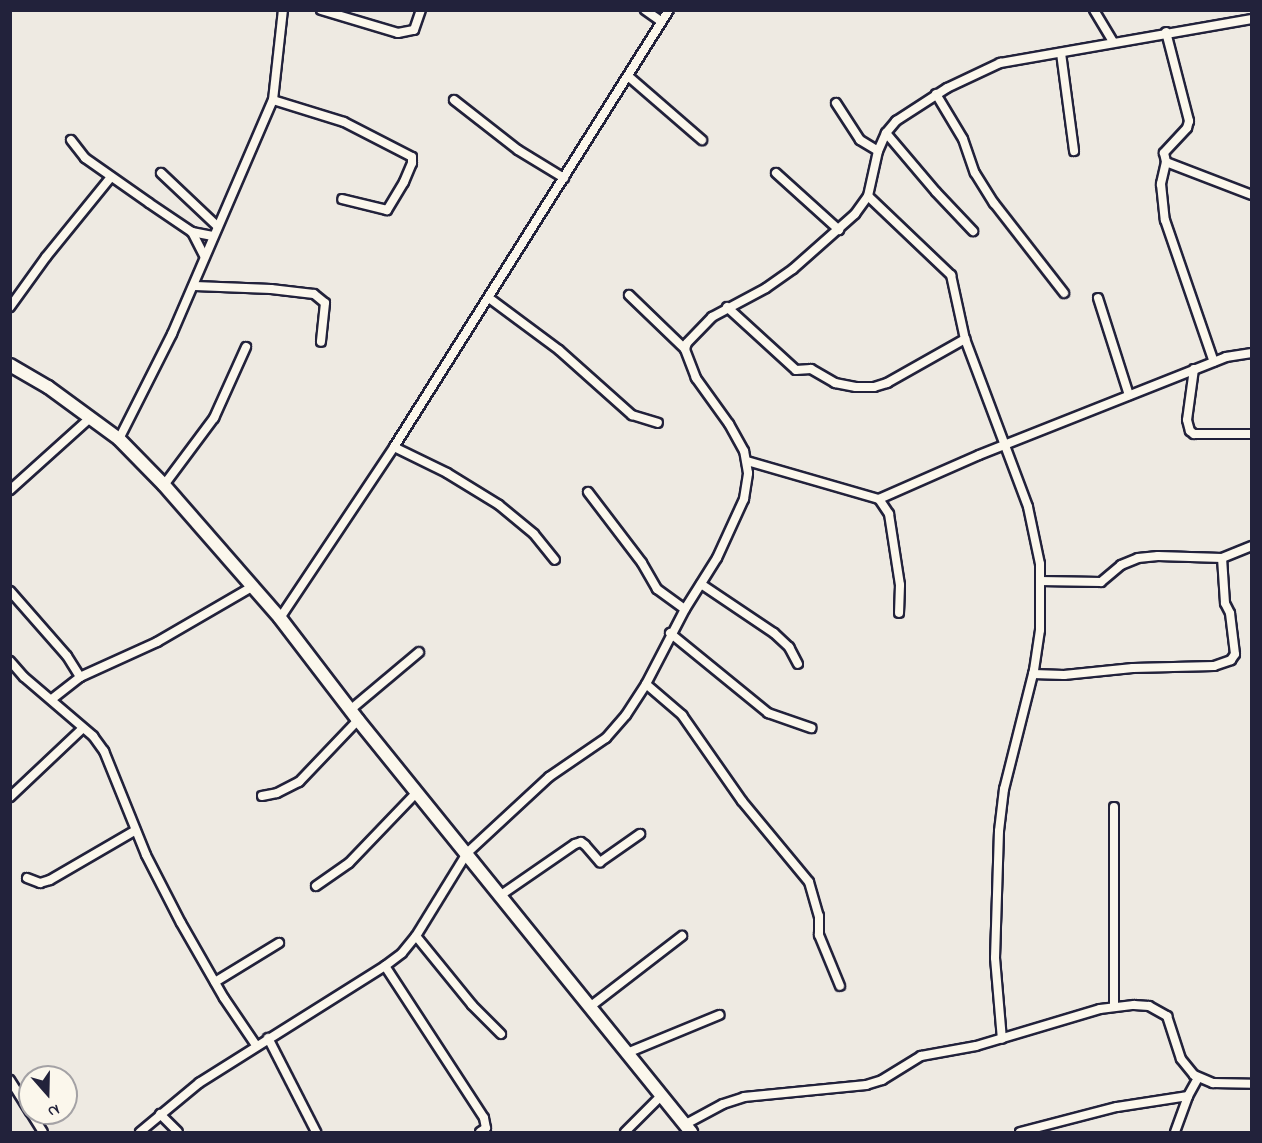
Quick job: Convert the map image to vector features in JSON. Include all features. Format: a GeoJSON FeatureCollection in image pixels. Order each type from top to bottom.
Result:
{"type":"FeatureCollection","features":[{"type":"Feature","properties":{"kind":"street"},"geometry":{"type":"LineString","coordinates":[[119,439],[195,286],[204,256],[273,100],[283,10]]}},
{"type":"Feature","properties":{"kind":"street"},"geometry":{"type":"LineString","coordinates":[[321,10],[398,33],[414,30],[421,10]]}},
{"type":"Feature","properties":{"kind":"street"},"geometry":{"type":"LineString","coordinates":[[645,10],[662,21]]}},
{"type":"Feature","properties":{"kind":"street"},"geometry":{"type":"LineString","coordinates":[[280,618],[394,447],[669,10]]}},
{"type":"Feature","properties":{"kind":"street"},"geometry":{"type":"LineString","coordinates":[[1094,10],[1113,42]]}},
{"type":"Feature","properties":{"kind":"street"},"geometry":{"type":"LineString","coordinates":[[685,350],[696,333],[727,307],[779,279],[839,230],[867,196],[878,151],[886,133],[902,116],[936,94],[1000,63],[1166,32],[1251,19]]}},
{"type":"Feature","properties":{"kind":"street"},"geometry":{"type":"LineString","coordinates":[[1166,32],[1189,122],[1187,128],[1164,153],[1166,162],[1161,184],[1164,220],[1215,362]]}},
{"type":"Feature","properties":{"kind":"street"},"geometry":{"type":"LineString","coordinates":[[1061,53],[1074,151]]}},
{"type":"Feature","properties":{"kind":"street"},"geometry":{"type":"LineString","coordinates":[[628,76],[702,140]]}},
{"type":"Feature","properties":{"kind":"street"},"geometry":{"type":"LineString","coordinates":[[936,94],[963,139],[975,173],[1064,293]]}},
{"type":"Feature","properties":{"kind":"street"},"geometry":{"type":"LineString","coordinates":[[273,100],[344,122],[412,157],[412,163],[404,182],[387,210],[342,199]]}},
{"type":"Feature","properties":{"kind":"street"},"geometry":{"type":"LineString","coordinates":[[454,100],[518,150],[564,178]]}},
{"type":"Feature","properties":{"kind":"street"},"geometry":{"type":"LineString","coordinates":[[836,103],[860,140],[878,151]]}},
{"type":"Feature","properties":{"kind":"street"},"geometry":{"type":"LineString","coordinates":[[886,133],[936,192],[974,231]]}},
{"type":"Feature","properties":{"kind":"street"},"geometry":{"type":"LineString","coordinates":[[71,140],[85,158],[192,232],[213,236]]}},
{"type":"Feature","properties":{"kind":"street"},"geometry":{"type":"LineString","coordinates":[[1166,162],[1251,195]]}},
{"type":"Feature","properties":{"kind":"street"},"geometry":{"type":"LineString","coordinates":[[161,173],[217,226]]}},
{"type":"Feature","properties":{"kind":"street"},"geometry":{"type":"LineString","coordinates":[[776,173],[839,230]]}},
{"type":"Feature","properties":{"kind":"street"},"geometry":{"type":"LineString","coordinates":[[10,307],[46,257],[111,177]]}},
{"type":"Feature","properties":{"kind":"street"},"geometry":{"type":"LineString","coordinates":[[867,196],[951,275],[965,339],[1028,507],[1040,564],[1040,630],[1033,674],[1008,770],[999,831],[995,958],[1002,1039]]}},
{"type":"Feature","properties":{"kind":"street"},"geometry":{"type":"LineString","coordinates":[[192,232],[204,256]]}},
{"type":"Feature","properties":{"kind":"street"},"geometry":{"type":"LineString","coordinates":[[195,286],[271,289],[314,294],[325,303],[321,342]]}},
{"type":"Feature","properties":{"kind":"street"},"geometry":{"type":"LineString","coordinates":[[140,1132],[199,1083],[256,1045],[385,966],[416,936],[467,853],[549,777],[606,738],[646,684],[670,633],[717,558],[744,499],[747,461],[729,424],[696,378],[685,350],[629,295]]}},
{"type":"Feature","properties":{"kind":"street"},"geometry":{"type":"LineString","coordinates":[[489,298],[559,350],[632,416],[643,421],[658,423]]}},
{"type":"Feature","properties":{"kind":"street"},"geometry":{"type":"LineString","coordinates":[[1098,298],[1129,395]]}},
{"type":"Feature","properties":{"kind":"street"},"geometry":{"type":"LineString","coordinates":[[727,307],[796,370],[811,369],[835,383],[856,387],[874,387],[887,383],[965,339]]}},
{"type":"Feature","properties":{"kind":"street"},"geometry":{"type":"LineString","coordinates":[[164,485],[214,418],[246,347]]}},
{"type":"Feature","properties":{"kind":"street"},"geometry":{"type":"LineString","coordinates":[[747,461],[879,499],[1003,445],[1194,369],[1251,353]]}},
{"type":"Feature","properties":{"kind":"street"},"geometry":{"type":"LineString","coordinates":[[10,365],[119,439],[164,485],[280,618],[358,720],[591,1006],[687,1129],[723,1104],[744,1097],[866,1085],[882,1080],[921,1056],[1002,1039],[1100,1009],[1134,1005],[1160,1010],[1172,1024],[1181,1059],[1198,1078],[1213,1083],[1251,1084]]}},
{"type":"Feature","properties":{"kind":"street"},"geometry":{"type":"LineString","coordinates":[[1194,369],[1187,420],[1190,431],[1194,434],[1251,434]]}},
{"type":"Feature","properties":{"kind":"street"},"geometry":{"type":"LineString","coordinates":[[10,490],[90,418]]}},
{"type":"Feature","properties":{"kind":"street"},"geometry":{"type":"LineString","coordinates":[[394,447],[447,473],[500,505],[534,534],[555,560]]}},
{"type":"Feature","properties":{"kind":"street"},"geometry":{"type":"LineString","coordinates":[[588,492],[642,563],[657,589],[684,609]]}},
{"type":"Feature","properties":{"kind":"street"},"geometry":{"type":"LineString","coordinates":[[879,499],[889,514],[900,585],[899,613]]}},
{"type":"Feature","properties":{"kind":"street"},"geometry":{"type":"LineString","coordinates":[[1040,581],[1101,582],[1121,565],[1148,556],[1222,558],[1251,546]]}},
{"type":"Feature","properties":{"kind":"street"},"geometry":{"type":"LineString","coordinates":[[1033,674],[1064,675],[1133,668],[1214,666],[1231,660],[1235,654],[1235,648],[1230,614],[1225,603],[1222,558]]}},
{"type":"Feature","properties":{"kind":"street"},"geometry":{"type":"LineString","coordinates":[[700,584],[774,633],[789,647],[798,664]]}},
{"type":"Feature","properties":{"kind":"street"},"geometry":{"type":"LineString","coordinates":[[52,699],[80,677],[157,642],[252,587]]}},
{"type":"Feature","properties":{"kind":"street"},"geometry":{"type":"LineString","coordinates":[[10,591],[67,656],[80,677]]}},
{"type":"Feature","properties":{"kind":"street"},"geometry":{"type":"LineString","coordinates":[[670,633],[768,713],[812,728]]}},
{"type":"Feature","properties":{"kind":"street"},"geometry":{"type":"LineString","coordinates":[[351,710],[419,652]]}},
{"type":"Feature","properties":{"kind":"street"},"geometry":{"type":"LineString","coordinates":[[10,661],[24,677],[83,728],[104,751],[136,830],[181,924],[256,1045]]}},
{"type":"Feature","properties":{"kind":"street"},"geometry":{"type":"LineString","coordinates":[[646,684],[682,715],[742,801],[810,882],[819,916],[819,935],[840,986]]}},
{"type":"Feature","properties":{"kind":"street"},"geometry":{"type":"LineString","coordinates":[[262,796],[277,793],[299,782],[358,720]]}},
{"type":"Feature","properties":{"kind":"street"},"geometry":{"type":"LineString","coordinates":[[10,797],[83,728]]}},
{"type":"Feature","properties":{"kind":"street"},"geometry":{"type":"LineString","coordinates":[[316,886],[349,863],[417,792]]}},
{"type":"Feature","properties":{"kind":"street"},"geometry":{"type":"LineString","coordinates":[[1114,807],[1114,1007]]}},
{"type":"Feature","properties":{"kind":"street"},"geometry":{"type":"LineString","coordinates":[[27,878],[45,882],[136,830]]}},
{"type":"Feature","properties":{"kind":"street"},"geometry":{"type":"LineString","coordinates":[[501,895],[575,844],[581,842],[600,862],[640,834]]}},
{"type":"Feature","properties":{"kind":"street"},"geometry":{"type":"LineString","coordinates":[[416,936],[472,1005],[501,1034]]}},
{"type":"Feature","properties":{"kind":"street"},"geometry":{"type":"LineString","coordinates":[[591,1006],[682,936]]}},
{"type":"Feature","properties":{"kind":"street"},"geometry":{"type":"LineString","coordinates":[[215,982],[279,943]]}},
{"type":"Feature","properties":{"kind":"street"},"geometry":{"type":"LineString","coordinates":[[385,966],[484,1118],[486,1128],[480,1132]]}},
{"type":"Feature","properties":{"kind":"street"},"geometry":{"type":"LineString","coordinates":[[627,1053],[719,1015]]}},
{"type":"Feature","properties":{"kind":"street"},"geometry":{"type":"LineString","coordinates":[[268,1038],[316,1132]]}},
{"type":"Feature","properties":{"kind":"street"},"geometry":{"type":"LineString","coordinates":[[1175,1132],[1188,1096],[1198,1078]]}},
{"type":"Feature","properties":{"kind":"street"},"geometry":{"type":"LineString","coordinates":[[10,1080],[18,1093]]}},
{"type":"Feature","properties":{"kind":"street"},"geometry":{"type":"LineString","coordinates":[[625,1132],[661,1096]]}},
{"type":"Feature","properties":{"kind":"street"},"geometry":{"type":"LineString","coordinates":[[1020,1132],[1117,1107],[1188,1096]]}},
{"type":"Feature","properties":{"kind":"street"},"geometry":{"type":"LineString","coordinates":[[160,1114],[178,1132]]}}]}
